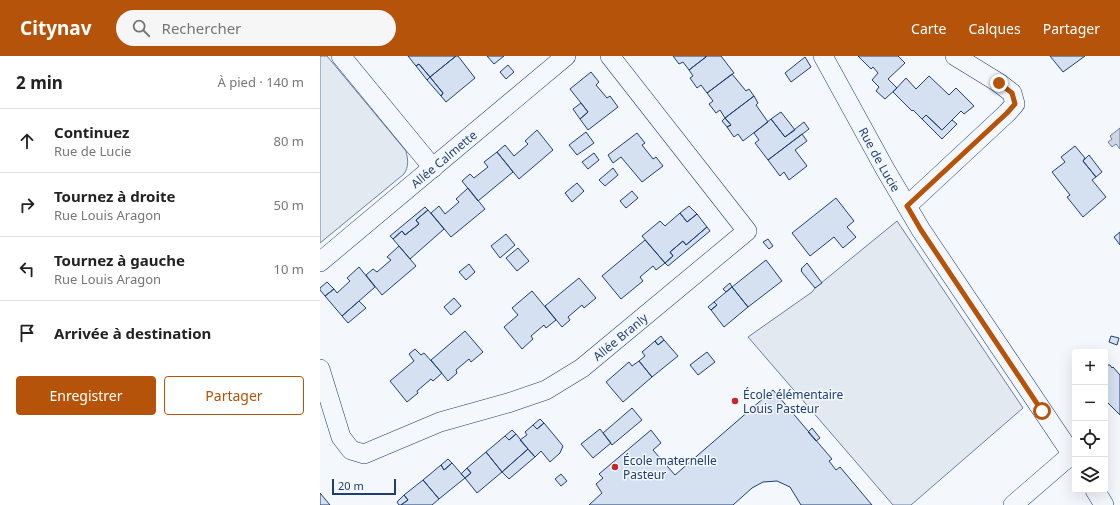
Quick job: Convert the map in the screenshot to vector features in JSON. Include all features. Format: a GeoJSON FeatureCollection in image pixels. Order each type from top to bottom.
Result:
{"type":"FeatureCollection","features":[{"type":"Feature","properties":{"kind":"street"},"geometry":{"type":"LineString","coordinates":[[341,56],[433,168]]}},
{"type":"Feature","properties":{"kind":"street","name":"Allée Calmette"},"geometry":{"type":"LineString","coordinates":[[320,262],[566,56]]}},
{"type":"Feature","properties":{"kind":"street","name":"Allée Branly"},"geometry":{"type":"LineString","coordinates":[[320,369],[341,437],[351,450],[364,454],[440,422],[508,403],[546,390],[582,368],[747,231],[610,56]]}},
{"type":"Feature","properties":{"kind":"street","name":"Rue de Lucie"},"geometry":{"type":"LineString","coordinates":[[823,56],[907,206],[930,243],[1072,456]]}},
{"type":"Feature","properties":{"kind":"street"},"geometry":{"type":"LineString","coordinates":[[907,206],[1015,104],[1012,93],[999,83],[955,56]]}},
{"type":"Feature","properties":{"kind":"street"},"geometry":{"type":"LineString","coordinates":[[1013,505],[1072,458]]}},
{"type":"Feature","properties":{"kind":"street"},"geometry":{"type":"LineString","coordinates":[[1097,493],[1104,505]]}},
{"type":"Feature","properties":{"kind":"shaded area"},"geometry":{"type":"Polygon","coordinates":[[[320,56],[327,56],[406,151],[408,163],[404,174],[320,243],[320,56]]]}},
{"type":"Feature","properties":{"kind":"shaded area"},"geometry":{"type":"Polygon","coordinates":[[[1120,128],[1120,149],[1116,144],[1112,147],[1108,142],[1112,139],[1110,136],[1120,128]]]}},
{"type":"Feature","properties":{"kind":"shaded area"},"geometry":{"type":"Polygon","coordinates":[[[897,221],[1023,408],[911,505],[893,505],[748,337],[812,292],[897,221]]]}},
{"type":"Feature","properties":{"kind":"building"},"geometry":{"type":"Polygon","coordinates":[[[408,56],[456,56],[430,77],[419,64],[416,66],[408,56]]]}},
{"type":"Feature","properties":{"kind":"building"},"geometry":{"type":"Polygon","coordinates":[[[458,56],[475,78],[446,102],[441,96],[443,93],[430,77],[458,56]]]}},
{"type":"Feature","properties":{"kind":"building"},"geometry":{"type":"Polygon","coordinates":[[[487,56],[504,56],[494,64],[487,56]]]}},
{"type":"Feature","properties":{"kind":"building"},"geometry":{"type":"Polygon","coordinates":[[[673,56],[706,57],[689,70],[683,62],[679,64],[673,56]]]}},
{"type":"Feature","properties":{"kind":"building"},"geometry":{"type":"Polygon","coordinates":[[[707,56],[721,56],[734,73],[707,93],[701,85],[697,88],[690,78],[693,76],[689,70],[707,56]]]}},
{"type":"Feature","properties":{"kind":"building"},"geometry":{"type":"Polygon","coordinates":[[[858,56],[898,56],[905,63],[888,79],[897,88],[885,99],[876,91],[879,87],[872,80],[878,73],[873,67],[871,69],[858,56]]]}},
{"type":"Feature","properties":{"kind":"building"},"geometry":{"type":"Polygon","coordinates":[[[1050,56],[1085,56],[1063,72],[1050,56]]]}},
{"type":"Feature","properties":{"kind":"building"},"geometry":{"type":"Polygon","coordinates":[[[805,57],[811,67],[791,82],[785,73],[805,57]]]}},
{"type":"Feature","properties":{"kind":"building"},"geometry":{"type":"Polygon","coordinates":[[[419,64],[430,77],[427,80],[416,66],[419,64]]]}},
{"type":"Feature","properties":{"kind":"building"},"geometry":{"type":"Polygon","coordinates":[[[508,65],[514,72],[506,79],[500,72],[508,65]]]}},
{"type":"Feature","properties":{"kind":"building"},"geometry":{"type":"Polygon","coordinates":[[[591,72],[599,82],[596,85],[607,98],[610,96],[618,107],[588,130],[580,119],[588,112],[570,89],[591,72]]]}},
{"type":"Feature","properties":{"kind":"building"},"geometry":{"type":"Polygon","coordinates":[[[732,74],[746,91],[749,89],[754,96],[725,118],[720,110],[716,113],[709,104],[713,101],[707,93],[732,74]]]}},
{"type":"Feature","properties":{"kind":"building"},"geometry":{"type":"Polygon","coordinates":[[[929,76],[949,95],[956,88],[974,106],[964,114],[961,111],[942,130],[926,115],[922,119],[893,92],[906,78],[916,89],[929,76]]]}},
{"type":"Feature","properties":{"kind":"building"},"geometry":{"type":"Polygon","coordinates":[[[430,77],[443,93],[441,96],[427,80],[430,77]]]}},
{"type":"Feature","properties":{"kind":"building"},"geometry":{"type":"Polygon","coordinates":[[[754,96],[758,103],[756,105],[768,122],[743,141],[738,134],[734,137],[727,127],[731,125],[725,118],[754,96]]]}},
{"type":"Feature","properties":{"kind":"building"},"geometry":{"type":"Polygon","coordinates":[[[581,103],[588,112],[580,119],[573,109],[581,103]]]}},
{"type":"Feature","properties":{"kind":"building"},"geometry":{"type":"Polygon","coordinates":[[[781,112],[795,130],[785,137],[771,119],[781,112]]]}},
{"type":"Feature","properties":{"kind":"building"},"geometry":{"type":"Polygon","coordinates":[[[926,115],[942,130],[952,120],[957,124],[942,139],[922,119],[926,115]]]}},
{"type":"Feature","properties":{"kind":"building"},"geometry":{"type":"Polygon","coordinates":[[[725,118],[731,125],[727,127],[722,121],[725,118]]]}},
{"type":"Feature","properties":{"kind":"building"},"geometry":{"type":"Polygon","coordinates":[[[771,119],[785,137],[804,122],[809,129],[768,160],[755,143],[759,140],[754,133],[771,119]]]}},
{"type":"Feature","properties":{"kind":"building"},"geometry":{"type":"Polygon","coordinates":[[[537,130],[553,150],[519,179],[497,152],[505,145],[514,156],[528,144],[525,141],[537,130]]]}},
{"type":"Feature","properties":{"kind":"building"},"geometry":{"type":"Polygon","coordinates":[[[586,132],[594,143],[577,155],[569,145],[586,132]]]}},
{"type":"Feature","properties":{"kind":"building"},"geometry":{"type":"Polygon","coordinates":[[[637,133],[645,143],[642,145],[653,159],[656,157],[663,166],[642,182],[621,157],[613,163],[608,155],[637,133]]]}},
{"type":"Feature","properties":{"kind":"building"},"geometry":{"type":"Polygon","coordinates":[[[802,134],[807,141],[795,150],[807,166],[789,180],[784,172],[780,176],[768,160],[802,134]]]}},
{"type":"Feature","properties":{"kind":"building"},"geometry":{"type":"Polygon","coordinates":[[[1075,146],[1085,158],[1083,161],[1096,177],[1092,180],[1106,197],[1083,217],[1067,197],[1070,195],[1052,172],[1065,162],[1061,157],[1075,146]]]}},
{"type":"Feature","properties":{"kind":"building"},"geometry":{"type":"Polygon","coordinates":[[[497,152],[513,172],[478,201],[462,181],[470,174],[474,178],[488,167],[484,162],[497,152]]]}},
{"type":"Feature","properties":{"kind":"building"},"geometry":{"type":"Polygon","coordinates":[[[594,153],[599,160],[588,169],[582,162],[594,153]]]}},
{"type":"Feature","properties":{"kind":"building"},"geometry":{"type":"Polygon","coordinates":[[[1089,155],[1102,172],[1096,177],[1083,161],[1089,155]]]}},
{"type":"Feature","properties":{"kind":"building"},"geometry":{"type":"Polygon","coordinates":[[[613,168],[618,175],[605,186],[599,180],[613,168]]]}},
{"type":"Feature","properties":{"kind":"building"},"geometry":{"type":"Polygon","coordinates":[[[577,183],[584,191],[572,202],[565,193],[577,183]]]}},
{"type":"Feature","properties":{"kind":"building"},"geometry":{"type":"Polygon","coordinates":[[[468,188],[485,209],[451,237],[431,213],[439,206],[445,214],[459,202],[456,199],[468,188]]]}},
{"type":"Feature","properties":{"kind":"building"},"geometry":{"type":"Polygon","coordinates":[[[632,191],[638,198],[626,208],[620,201],[632,191]]]}},
{"type":"Feature","properties":{"kind":"building"},"geometry":{"type":"Polygon","coordinates":[[[836,198],[854,221],[847,227],[856,237],[843,248],[834,237],[810,256],[792,233],[836,198]]]}},
{"type":"Feature","properties":{"kind":"building"},"geometry":{"type":"Polygon","coordinates":[[[689,206],[697,214],[687,222],[680,213],[689,206]]]}},
{"type":"Feature","properties":{"kind":"building"},"geometry":{"type":"Polygon","coordinates":[[[425,207],[428,210],[416,220],[419,224],[405,235],[402,231],[393,239],[390,236],[425,207]]]}},
{"type":"Feature","properties":{"kind":"building"},"geometry":{"type":"Polygon","coordinates":[[[428,210],[444,229],[410,259],[393,239],[402,231],[405,235],[419,224],[416,220],[428,210]]]}},
{"type":"Feature","properties":{"kind":"building"},"geometry":{"type":"Polygon","coordinates":[[[680,213],[687,222],[697,214],[707,227],[686,245],[683,241],[670,252],[673,256],[665,263],[642,236],[660,221],[665,226],[680,213]]]}},
{"type":"Feature","properties":{"kind":"building"},"geometry":{"type":"Polygon","coordinates":[[[707,227],[710,231],[668,266],[665,263],[673,256],[670,252],[683,241],[686,245],[707,227]]]}},
{"type":"Feature","properties":{"kind":"building"},"geometry":{"type":"Polygon","coordinates":[[[1120,232],[1120,245],[1114,237],[1120,232]]]}},
{"type":"Feature","properties":{"kind":"building"},"geometry":{"type":"Polygon","coordinates":[[[506,234],[515,245],[500,258],[491,246],[506,234]]]}},
{"type":"Feature","properties":{"kind":"building"},"geometry":{"type":"Polygon","coordinates":[[[768,239],[773,246],[769,249],[763,242],[768,239]]]}},
{"type":"Feature","properties":{"kind":"building"},"geometry":{"type":"Polygon","coordinates":[[[645,240],[665,263],[656,270],[653,266],[640,277],[643,281],[621,299],[602,276],[645,240]]]}},
{"type":"Feature","properties":{"kind":"building"},"geometry":{"type":"Polygon","coordinates":[[[399,246],[416,266],[382,295],[366,275],[373,269],[377,272],[391,260],[387,257],[399,246]]]}},
{"type":"Feature","properties":{"kind":"building"},"geometry":{"type":"Polygon","coordinates":[[[518,248],[529,261],[517,271],[506,258],[518,248]]]}},
{"type":"Feature","properties":{"kind":"building"},"geometry":{"type":"Polygon","coordinates":[[[766,260],[782,281],[748,307],[732,287],[766,260]]]}},
{"type":"Feature","properties":{"kind":"building"},"geometry":{"type":"Polygon","coordinates":[[[807,263],[822,283],[815,288],[801,271],[807,263]]]}},
{"type":"Feature","properties":{"kind":"building"},"geometry":{"type":"Polygon","coordinates":[[[469,264],[475,272],[466,280],[459,272],[469,264]]]}},
{"type":"Feature","properties":{"kind":"building"},"geometry":{"type":"Polygon","coordinates":[[[359,267],[375,287],[342,316],[325,296],[334,289],[337,293],[350,281],[347,278],[359,267]]]}},
{"type":"Feature","properties":{"kind":"building"},"geometry":{"type":"Polygon","coordinates":[[[579,278],[596,298],[584,308],[582,305],[568,317],[570,320],[562,327],[545,306],[579,278]]]}},
{"type":"Feature","properties":{"kind":"building"},"geometry":{"type":"Polygon","coordinates":[[[327,282],[334,289],[325,296],[320,288],[327,282]]]}},
{"type":"Feature","properties":{"kind":"building"},"geometry":{"type":"Polygon","coordinates":[[[730,283],[732,287],[726,292],[723,289],[730,283]]]}},
{"type":"Feature","properties":{"kind":"building"},"geometry":{"type":"Polygon","coordinates":[[[732,287],[748,307],[724,327],[711,310],[717,305],[714,302],[732,287]]]}},
{"type":"Feature","properties":{"kind":"building"},"geometry":{"type":"Polygon","coordinates":[[[532,291],[556,320],[546,328],[544,325],[531,336],[533,339],[522,349],[504,327],[518,315],[512,308],[532,291]]]}},
{"type":"Feature","properties":{"kind":"building"},"geometry":{"type":"Polygon","coordinates":[[[454,298],[461,306],[451,315],[444,307],[454,298]]]}},
{"type":"Feature","properties":{"kind":"building"},"geometry":{"type":"Polygon","coordinates":[[[359,301],[366,308],[348,323],[342,316],[359,301]]]}},
{"type":"Feature","properties":{"kind":"building"},"geometry":{"type":"Polygon","coordinates":[[[714,302],[717,305],[711,310],[708,307],[714,302]]]}},
{"type":"Feature","properties":{"kind":"building"},"geometry":{"type":"Polygon","coordinates":[[[465,331],[483,352],[471,362],[469,359],[456,370],[457,373],[448,381],[431,360],[465,331]]]}},
{"type":"Feature","properties":{"kind":"building"},"geometry":{"type":"Polygon","coordinates":[[[661,336],[664,340],[658,345],[655,341],[661,336]]]}},
{"type":"Feature","properties":{"kind":"building"},"geometry":{"type":"Polygon","coordinates":[[[1111,336],[1119,338],[1117,345],[1109,342],[1111,336]]]}},
{"type":"Feature","properties":{"kind":"building"},"geometry":{"type":"Polygon","coordinates":[[[664,340],[678,356],[652,377],[639,361],[645,356],[642,352],[655,341],[658,345],[664,340]]]}},
{"type":"Feature","properties":{"kind":"building"},"geometry":{"type":"Polygon","coordinates":[[[415,349],[421,355],[424,353],[442,373],[433,381],[431,379],[407,402],[390,381],[414,361],[409,354],[415,349]]]}},
{"type":"Feature","properties":{"kind":"building"},"geometry":{"type":"Polygon","coordinates":[[[707,352],[715,362],[698,375],[690,365],[707,352]]]}},
{"type":"Feature","properties":{"kind":"building"},"geometry":{"type":"Polygon","coordinates":[[[639,361],[652,377],[623,402],[606,382],[629,362],[632,366],[639,361]]]}},
{"type":"Feature","properties":{"kind":"building"},"geometry":{"type":"Polygon","coordinates":[[[1108,365],[1112,368],[1113,367],[1120,375],[1120,415],[1108,403],[1108,365]]]}},
{"type":"Feature","properties":{"kind":"building"},"geometry":{"type":"Polygon","coordinates":[[[773,390],[832,459],[829,461],[836,470],[840,467],[872,505],[801,505],[790,487],[777,481],[763,482],[752,488],[733,505],[589,505],[602,493],[596,484],[603,478],[599,474],[651,430],[661,443],[653,450],[675,475],[773,390]]]}},
{"type":"Feature","properties":{"kind":"building"},"geometry":{"type":"Polygon","coordinates":[[[632,408],[642,420],[612,445],[603,433],[632,408]]]}},
{"type":"Feature","properties":{"kind":"building"},"geometry":{"type":"Polygon","coordinates":[[[540,419],[544,423],[537,429],[533,425],[540,419]]]}},
{"type":"Feature","properties":{"kind":"building"},"geometry":{"type":"Polygon","coordinates":[[[544,423],[563,446],[560,453],[550,462],[541,451],[535,457],[520,440],[527,435],[525,432],[533,425],[537,429],[544,423]]]}},
{"type":"Feature","properties":{"kind":"building"},"geometry":{"type":"Polygon","coordinates":[[[812,428],[820,438],[816,441],[808,432],[812,428]]]}},
{"type":"Feature","properties":{"kind":"building"},"geometry":{"type":"Polygon","coordinates":[[[600,429],[611,443],[593,458],[581,444],[600,429]]]}},
{"type":"Feature","properties":{"kind":"building"},"geometry":{"type":"Polygon","coordinates":[[[512,430],[516,434],[509,440],[505,436],[512,430]]]}},
{"type":"Feature","properties":{"kind":"building"},"geometry":{"type":"Polygon","coordinates":[[[516,434],[528,449],[502,472],[486,452],[505,436],[509,440],[516,434]]]}},
{"type":"Feature","properties":{"kind":"building"},"geometry":{"type":"Polygon","coordinates":[[[528,449],[535,457],[509,479],[502,472],[528,449]]]}},
{"type":"Feature","properties":{"kind":"building"},"geometry":{"type":"Polygon","coordinates":[[[486,452],[502,472],[477,493],[465,478],[471,473],[467,468],[486,452]]]}},
{"type":"Feature","properties":{"kind":"building"},"geometry":{"type":"Polygon","coordinates":[[[448,459],[452,463],[444,470],[441,465],[448,459]]]}},
{"type":"Feature","properties":{"kind":"building"},"geometry":{"type":"Polygon","coordinates":[[[452,463],[465,478],[439,499],[423,480],[441,465],[444,470],[452,463]]]}},
{"type":"Feature","properties":{"kind":"building"},"geometry":{"type":"Polygon","coordinates":[[[467,468],[471,473],[465,478],[461,474],[467,468]]]}},
{"type":"Feature","properties":{"kind":"building"},"geometry":{"type":"Polygon","coordinates":[[[561,474],[567,481],[561,486],[555,479],[561,474]]]}},
{"type":"Feature","properties":{"kind":"building"},"geometry":{"type":"Polygon","coordinates":[[[423,480],[439,499],[432,505],[401,505],[408,500],[404,495],[423,480]]]}},
{"type":"Feature","properties":{"kind":"building"},"geometry":{"type":"Polygon","coordinates":[[[320,493],[330,505],[320,505],[320,493]]]}},
{"type":"Feature","properties":{"kind":"building"},"geometry":{"type":"Polygon","coordinates":[[[404,495],[408,500],[399,505],[397,502],[404,495]]]}},
{"type":"Feature","properties":{"kind":"place","name":"École élémentaire Louis Pasteur"},"geometry":{"type":"Point","coordinates":[735,401]}},
{"type":"Feature","properties":{"kind":"place","name":"École maternelle Pasteur"},"geometry":{"type":"Point","coordinates":[615,467]}},
{"type":"Feature","properties":{"kind":"route"},"geometry":{"type":"LineString","coordinates":[[999,83],[1012,93],[1015,104],[907,206],[921,230],[1042,411]]}}]}
